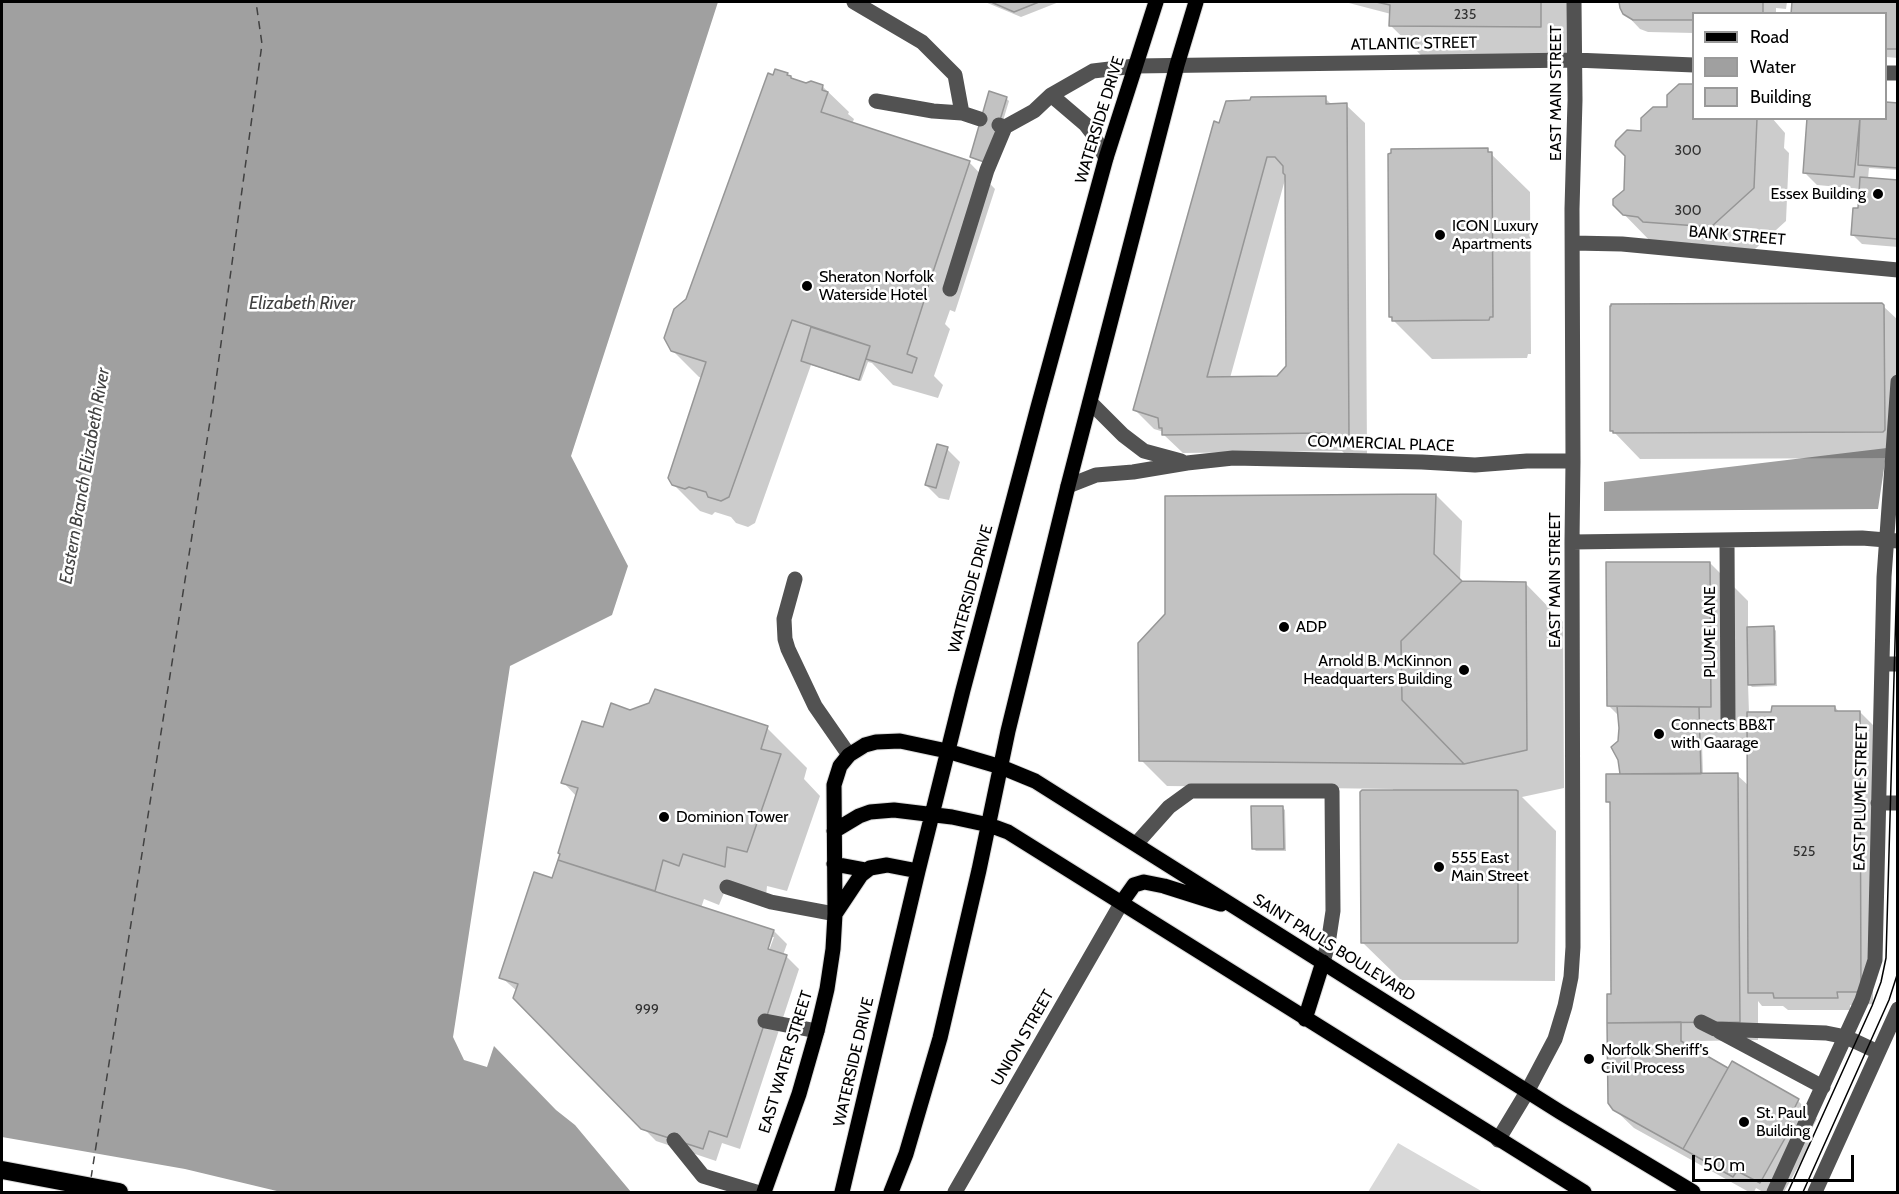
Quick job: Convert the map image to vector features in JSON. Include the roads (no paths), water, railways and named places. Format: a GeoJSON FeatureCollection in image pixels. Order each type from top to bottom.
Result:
{"type":"FeatureCollection","features":[{"type":"Feature","properties":{"kind":"highway"},"geometry":{"type":"LineString","coordinates":[[2,1170],[119,1192]]}},
{"type":"Feature","properties":{"kind":"main road","name":"WATERSIDE DRIVE"},"geometry":{"type":"LineString","coordinates":[[842,1192],[918,870],[1038,407],[1106,158],[1156,2]]}},
{"type":"Feature","properties":{"kind":"main road"},"geometry":{"type":"LineString","coordinates":[[891,1192],[909,1144],[940,1038],[1000,767],[1068,486],[1177,65],[1196,2]]}},
{"type":"Feature","properties":{"kind":"main road"},"geometry":{"type":"LineString","coordinates":[[849,754],[865,745],[887,742],[913,743],[948,751]]}},
{"type":"Feature","properties":{"kind":"main road","name":"SAINT PAULS BOULEVARD"},"geometry":{"type":"LineString","coordinates":[[948,751],[1000,767],[1035,781],[1527,1092],[1693,1192]]}},
{"type":"Feature","properties":{"kind":"main road","name":"EAST WATER STREET"},"geometry":{"type":"LineString","coordinates":[[764,1192],[818,1031],[830,969],[835,914],[834,785],[840,766],[849,754]]}},
{"type":"Feature","properties":{"kind":"main road"},"geometry":{"type":"LineString","coordinates":[[834,831],[858,816],[870,812],[894,810],[932,814],[988,825],[1020,838],[1584,1192]]}},
{"type":"Feature","properties":{"kind":"main road"},"geometry":{"type":"LineString","coordinates":[[834,864],[866,870],[881,865],[918,870]]}},
{"type":"Feature","properties":{"kind":"main road"},"geometry":{"type":"LineString","coordinates":[[835,914],[866,870]]}},
{"type":"Feature","properties":{"kind":"main road"},"geometry":{"type":"LineString","coordinates":[[1122,902],[1134,885],[1144,882],[1164,886],[1244,912]]}},
{"type":"Feature","properties":{"kind":"main road"},"geometry":{"type":"LineString","coordinates":[[1305,1019],[1323,962]]}},
{"type":"Feature","properties":{"kind":"street"},"geometry":{"type":"LineString","coordinates":[[854,2],[922,42],[955,75],[962,113]]}},
{"type":"Feature","properties":{"kind":"street","name":"EAST MAIN STREET"},"geometry":{"type":"LineString","coordinates":[[1498,1140],[1555,1039],[1571,977],[1573,947],[1572,542],[1575,2]]}},
{"type":"Feature","properties":{"kind":"street","name":"ATLANTIC STREET"},"geometry":{"type":"LineString","coordinates":[[950,289],[1002,126],[1034,111],[1051,94],[1093,71],[1135,66],[1177,65],[1575,60],[1692,65]]}},
{"type":"Feature","properties":{"kind":"street"},"geometry":{"type":"LineString","coordinates":[[1051,94],[1085,124],[1106,158]]}},
{"type":"Feature","properties":{"kind":"street"},"geometry":{"type":"LineString","coordinates":[[876,101],[933,111],[962,113],[980,119]]}},
{"type":"Feature","properties":{"kind":"street","name":"BANK STREET"},"geometry":{"type":"LineString","coordinates":[[1573,243],[1622,244],[1898,270]]}},
{"type":"Feature","properties":{"kind":"street","name":"EAST PLUME STREET"},"geometry":{"type":"LineString","coordinates":[[1774,1192],[1846,1037],[1875,960],[1881,664],[1892,540],[1898,382]]}},
{"type":"Feature","properties":{"kind":"street","name":"COMMERCIAL PLACE"},"geometry":{"type":"LineString","coordinates":[[1090,402],[1123,435],[1144,451],[1187,463]]}},
{"type":"Feature","properties":{"kind":"street","name":"COMMERCIAL PLACE"},"geometry":{"type":"LineString","coordinates":[[1068,486],[1096,475],[1233,458],[1475,465],[1527,461],[1573,461]]}},
{"type":"Feature","properties":{"kind":"street","name":"PLUME LANE"},"geometry":{"type":"LineString","coordinates":[[1727,540],[1728,724]]}},
{"type":"Feature","properties":{"kind":"street"},"geometry":{"type":"LineString","coordinates":[[1572,542],[1892,540]]}},
{"type":"Feature","properties":{"kind":"street"},"geometry":{"type":"LineString","coordinates":[[795,579],[784,619],[788,649],[816,706],[849,754]]}},
{"type":"Feature","properties":{"kind":"street"},"geometry":{"type":"LineString","coordinates":[[1881,664],[1898,664]]}},
{"type":"Feature","properties":{"kind":"street"},"geometry":{"type":"LineString","coordinates":[[1136,844],[1169,807],[1191,791],[1332,791],[1332,911],[1323,962]]}},
{"type":"Feature","properties":{"kind":"street"},"geometry":{"type":"LineString","coordinates":[[1878,803],[1898,803]]}},
{"type":"Feature","properties":{"kind":"street"},"geometry":{"type":"LineString","coordinates":[[727,887],[771,902],[835,914]]}},
{"type":"Feature","properties":{"kind":"street","name":"UNION STREET"},"geometry":{"type":"LineString","coordinates":[[955,1192],[1122,902]]}},
{"type":"Feature","properties":{"kind":"street"},"geometry":{"type":"LineString","coordinates":[[1815,1192],[1898,1009]]}},
{"type":"Feature","properties":{"kind":"street"},"geometry":{"type":"LineString","coordinates":[[765,1021],[818,1031]]}},
{"type":"Feature","properties":{"kind":"street"},"geometry":{"type":"LineString","coordinates":[[1701,1022],[1823,1087]]}},
{"type":"Feature","properties":{"kind":"street"},"geometry":{"type":"LineString","coordinates":[[1715,1029],[1820,1032],[1846,1037],[1878,1052]]}},
{"type":"Feature","properties":{"kind":"street"},"geometry":{"type":"LineString","coordinates":[[674,1140],[703,1176],[756,1192]]}},
{"type":"Feature","properties":{"kind":"water","name":"Elizabeth River"},"geometry":{"type":"Polygon","coordinates":[[[2,2],[718,2],[571,456],[628,566],[612,615],[510,666],[453,1037],[464,1060],[487,1067],[494,1046],[556,1110],[575,1125],[631,1192],[2,1192],[2,2]]]}},
{"type":"Feature","properties":{"kind":"water"},"geometry":{"type":"Polygon","coordinates":[[[1887,448],[1878,509],[1604,511],[1604,482],[1887,448]]]}},
{"type":"Feature","properties":{"kind":"tram line"},"geometry":{"type":"LineString","coordinates":[[1788,1192],[1872,1006],[1881,982],[1886,958],[1898,538]]}},
{"type":"Feature","properties":{"kind":"tram line"},"geometry":{"type":"LineString","coordinates":[[1803,1192],[1889,1000],[1898,972]]}},
{"type":"Feature","properties":{"kind":"place","name":"Essex Building"},"geometry":{"type":"Point","coordinates":[1878,194]}},
{"type":"Feature","properties":{"kind":"place","name":"ICON Luxury Apartments"},"geometry":{"type":"Point","coordinates":[1440,235]}},
{"type":"Feature","properties":{"kind":"place","name":"Sheraton Norfolk Waterside Hotel"},"geometry":{"type":"Point","coordinates":[807,286]}},
{"type":"Feature","properties":{"kind":"place","name":"ADP"},"geometry":{"type":"Point","coordinates":[1284,627]}},
{"type":"Feature","properties":{"kind":"place","name":"Arnold B. McKinnon Headquarters Building"},"geometry":{"type":"Point","coordinates":[1464,670]}},
{"type":"Feature","properties":{"kind":"place","name":"Connects BB&T with Gaarage"},"geometry":{"type":"Point","coordinates":[1659,734]}},
{"type":"Feature","properties":{"kind":"place","name":"Dominion Tower"},"geometry":{"type":"Point","coordinates":[664,817]}},
{"type":"Feature","properties":{"kind":"place","name":"555 East Main Street"},"geometry":{"type":"Point","coordinates":[1439,867]}},
{"type":"Feature","properties":{"kind":"place","name":"Norfolk Sheriff's Civil Process"},"geometry":{"type":"Point","coordinates":[1589,1059]}},
{"type":"Feature","properties":{"kind":"place","name":"St. Paul Building"},"geometry":{"type":"Point","coordinates":[1744,1122]}},
{"type":"Feature","properties":{"kind":"water label","name":"Eastern Branch Elizabeth River"},"geometry":{"type":"Point","coordinates":[85,476]}}]}
